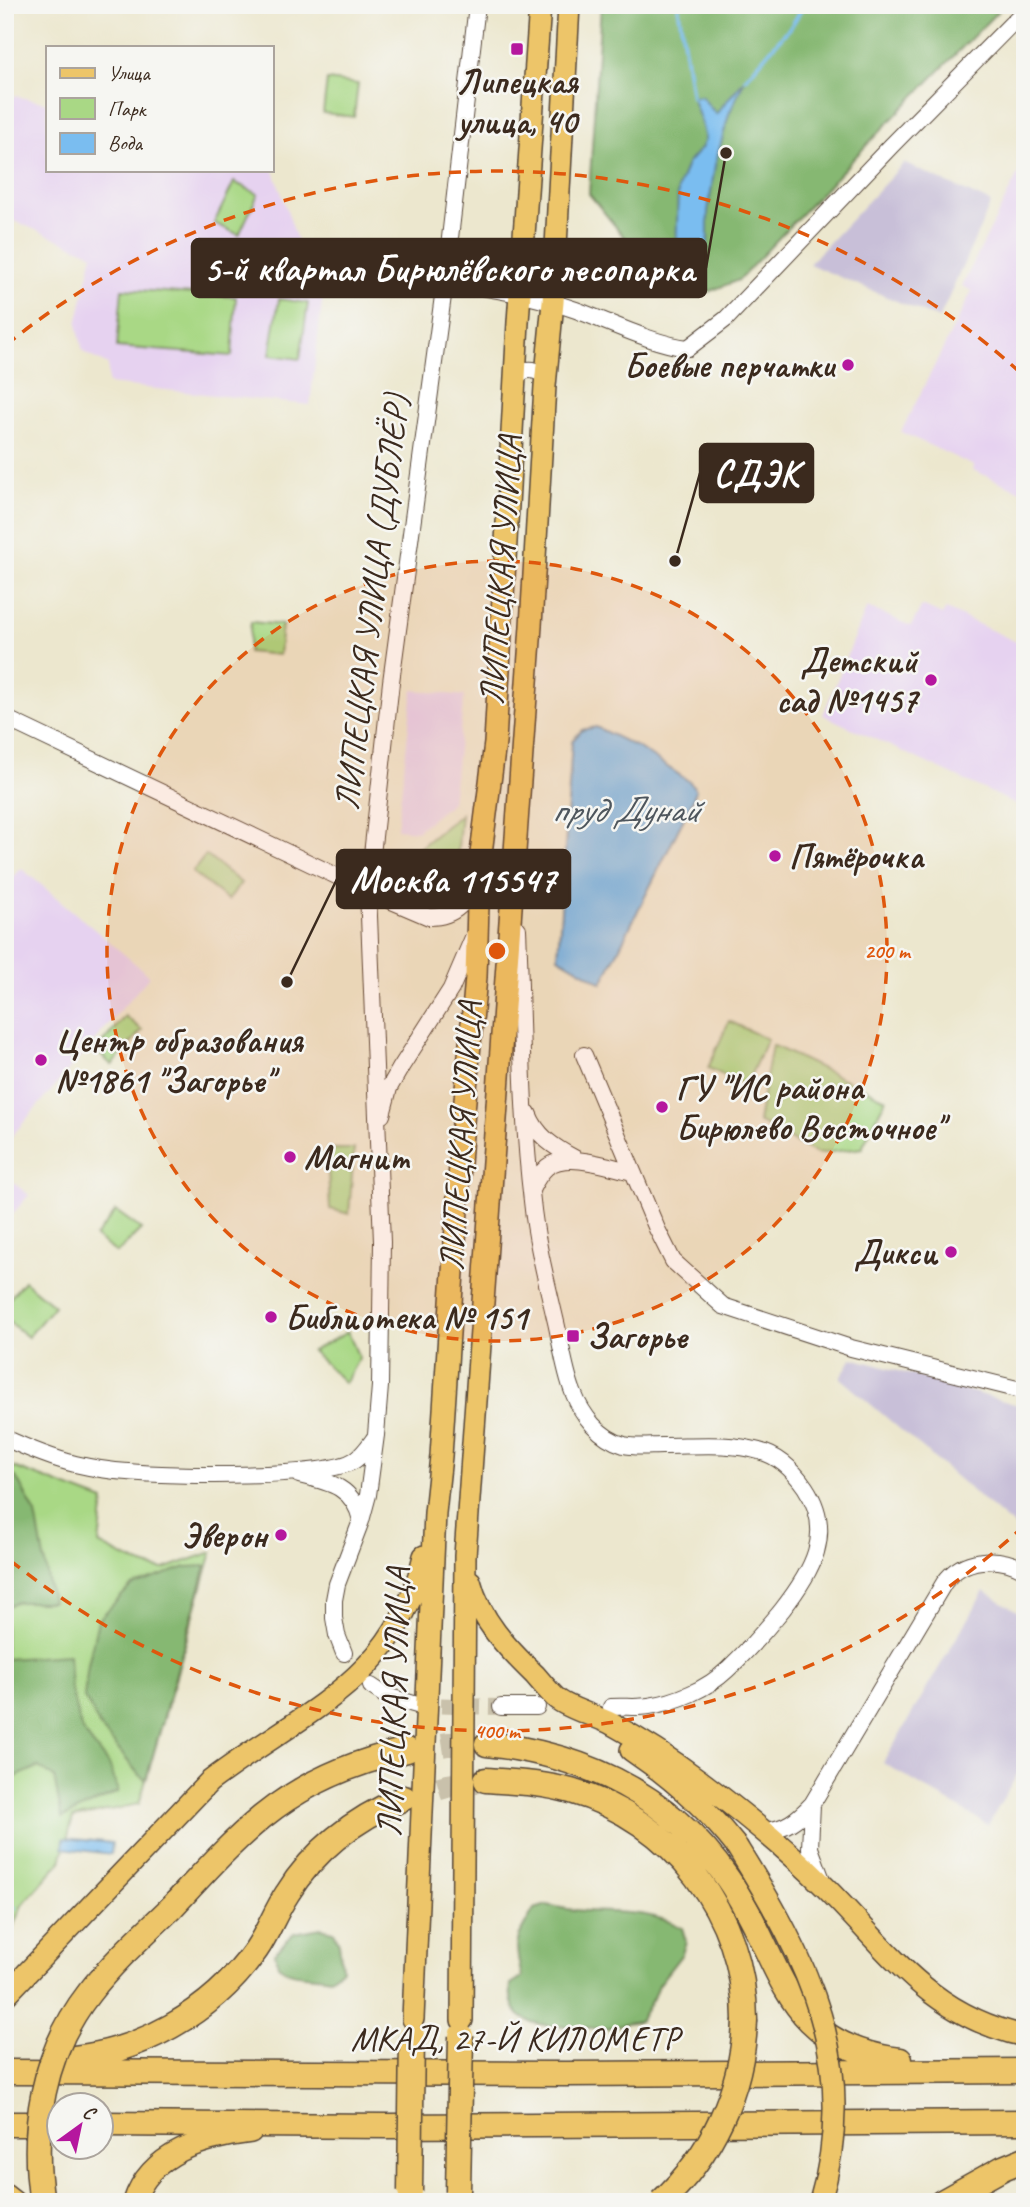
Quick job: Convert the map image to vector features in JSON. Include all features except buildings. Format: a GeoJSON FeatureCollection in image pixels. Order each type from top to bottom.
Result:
{"type":"FeatureCollection","features":[{"type":"Feature","properties":{"kind":"highway"},"geometry":{"type":"LineString","coordinates":[[487,1744],[532,1750],[596,1770],[643,1796],[686,1829],[729,1881],[797,2007],[814,2026],[837,2043],[862,2054],[877,2057],[987,2071]]}},
{"type":"Feature","properties":{"kind":"highway"},"geometry":{"type":"LineString","coordinates":[[41,2202],[37,2174],[37,2134],[42,2099],[54,2058],[68,2026],[88,1994],[245,1832],[278,1805],[344,1768],[407,1750]]}},
{"type":"Feature","properties":{"kind":"highway"},"geometry":{"type":"LineString","coordinates":[[486,1780],[545,1785],[589,1797],[624,1814],[670,1848],[703,1884],[725,1924],[741,1972],[745,2020],[741,2057],[727,2107],[700,2159],[661,2202]]}},
{"type":"Feature","properties":{"kind":"highway"},"geometry":{"type":"LineString","coordinates":[[5,2064],[86,2058],[103,2054],[138,2042],[188,2016],[211,2000],[244,1965],[257,1948],[286,1895],[312,1861],[351,1827],[404,1798]]}},
{"type":"Feature","properties":{"kind":"highway"},"geometry":{"type":"LineString","coordinates":[[410,2196],[413,2027]]}},
{"type":"Feature","properties":{"kind":"highway"},"geometry":{"type":"LineString","coordinates":[[457,2197],[461,2028]]}},
{"type":"Feature","properties":{"kind":"highway","name":"МКАД, 27-Й КИЛОМЕТР"},"geometry":{"type":"LineString","coordinates":[[5,2073],[580,2074],[1025,2071]]}},
{"type":"Feature","properties":{"kind":"highway"},"geometry":{"type":"LineString","coordinates":[[116,2124],[299,2126],[1025,2122]]}},
{"type":"Feature","properties":{"kind":"highway"},"geometry":{"type":"LineString","coordinates":[[5,2124],[46,2124]]}},
{"type":"Feature","properties":{"kind":"highway"},"geometry":{"type":"LineString","coordinates":[[947,2200],[1003,2168],[1025,2159]]}},
{"type":"Feature","properties":{"kind":"main road","name":"ЛИПЕЦКАЯ УЛИЦА"},"geometry":{"type":"LineString","coordinates":[[413,2027],[435,1513],[442,1456],[462,1134],[476,977],[479,869],[495,743],[540,5]]}},
{"type":"Feature","properties":{"kind":"main road","name":"ЛИПЕЦКАЯ УЛИЦА"},"geometry":{"type":"LineString","coordinates":[[461,2028],[465,1556],[545,386],[553,302],[569,5]]}},
{"type":"Feature","properties":{"kind":"main road"},"geometry":{"type":"LineString","coordinates":[[5,1996],[209,1782],[339,1693],[366,1669],[393,1634],[411,1602],[435,1513]]}},
{"type":"Feature","properties":{"kind":"main road"},"geometry":{"type":"LineString","coordinates":[[465,1556],[478,1606],[512,1653],[558,1700],[642,1758],[680,1788],[723,1829],[737,1847],[787,1931],[823,2019],[832,2067],[834,2095],[831,2152],[821,2202]]}},
{"type":"Feature","properties":{"kind":"main road"},"geometry":{"type":"LineString","coordinates":[[558,1700],[610,1723],[668,1758],[715,1791],[764,1831],[826,1888],[869,1935],[939,2000],[969,2018],[1025,2036]]}},
{"type":"Feature","properties":{"kind":"main road"},"geometry":{"type":"LineString","coordinates":[[134,2202],[142,2182],[169,2155],[234,2134],[299,2126]]}},
{"type":"Feature","properties":{"kind":"main road"},"geometry":{"type":"LineString","coordinates":[[5,2195],[15,2202]]}},
{"type":"Feature","properties":{"kind":"street","name":"ЛИПЕЦКАЯ УЛИЦА (ДУБЛЁР)"},"geometry":{"type":"LineString","coordinates":[[344,1653],[337,1635],[334,1600],[337,1584],[361,1521],[370,1484],[376,1435],[382,1314],[379,1156],[368,891],[391,682],[445,281],[477,5]]}},
{"type":"Feature","properties":{"kind":"street"},"geometry":{"type":"LineString","coordinates":[[445,281],[553,302],[688,348],[726,319],[1025,10]]}},
{"type":"Feature","properties":{"kind":"street"},"geometry":{"type":"LineString","coordinates":[[515,384],[519,374],[533,369],[542,374],[545,386]]}},
{"type":"Feature","properties":{"kind":"street"},"geometry":{"type":"LineString","coordinates":[[5,718],[368,891],[429,917],[454,912],[463,904],[472,890],[479,869]]}},
{"type":"Feature","properties":{"kind":"street"},"geometry":{"type":"LineString","coordinates":[[514,857],[531,1190],[540,1255],[573,1392],[594,1427],[607,1438],[623,1444],[637,1447],[722,1445],[763,1452],[780,1461],[796,1475],[817,1511],[819,1540],[812,1567],[774,1620],[724,1673],[679,1698],[648,1706],[611,1707]]}},
{"type":"Feature","properties":{"kind":"street"},"geometry":{"type":"LineString","coordinates":[[379,1156],[381,1119],[389,1088],[451,989],[477,927]]}},
{"type":"Feature","properties":{"kind":"street"},"geometry":{"type":"LineString","coordinates":[[584,1055],[673,1261],[723,1306],[851,1348],[1025,1391]]}},
{"type":"Feature","properties":{"kind":"street"},"geometry":{"type":"LineString","coordinates":[[525,1105],[533,1125],[543,1139],[578,1160]]}},
{"type":"Feature","properties":{"kind":"street"},"geometry":{"type":"LineString","coordinates":[[531,1190],[547,1167],[562,1160],[578,1160],[633,1172]]}},
{"type":"Feature","properties":{"kind":"street"},"geometry":{"type":"LineString","coordinates":[[5,1438],[74,1464],[128,1472],[223,1475],[290,1473],[337,1466],[354,1461],[365,1452],[376,1435]]}},
{"type":"Feature","properties":{"kind":"street"},"geometry":{"type":"LineString","coordinates":[[290,1473],[330,1482],[343,1490],[358,1507],[361,1521]]}},
{"type":"Feature","properties":{"kind":"street"},"geometry":{"type":"LineString","coordinates":[[764,1831],[792,1823],[812,1804],[948,1577],[961,1566],[986,1561],[1007,1563],[1025,1570]]}},
{"type":"Feature","properties":{"kind":"street"},"geometry":{"type":"LineString","coordinates":[[371,1686],[386,1696],[417,1705]]}},
{"type":"Feature","properties":{"kind":"street"},"geometry":{"type":"LineString","coordinates":[[501,1707],[537,1707]]}},
{"type":"Feature","properties":{"kind":"street"},"geometry":{"type":"LineString","coordinates":[[812,1804],[810,1848],[826,1888]]}},
{"type":"Feature","properties":{"kind":"shaded area"},"geometry":{"type":"Polygon","coordinates":[[[6,94],[46,103],[46,172],[273,172],[273,168],[301,252],[323,294],[310,405],[108,384],[108,365],[83,352],[77,324],[93,254],[5,217],[6,94]]]}},
{"type":"Feature","properties":{"kind":"shaded area"},"geometry":{"type":"Polygon","coordinates":[[[1025,160],[1025,493],[973,470],[974,466],[901,432],[972,291],[962,286],[1025,160]]]}},
{"type":"Feature","properties":{"kind":"shaded area"},"geometry":{"type":"Polygon","coordinates":[[[904,163],[991,203],[939,319],[809,264],[904,163]]]}},
{"type":"Feature","properties":{"kind":"shaded area","name":"Детский сад №1457"},"geometry":{"type":"Polygon","coordinates":[[[922,606],[942,615],[946,609],[1025,646],[1025,791],[1018,805],[823,715],[867,607],[911,626],[922,606]]]}},
{"type":"Feature","properties":{"kind":"shaded area"},"geometry":{"type":"Polygon","coordinates":[[[413,690],[464,696],[452,802],[417,831],[397,829],[413,690]]]}},
{"type":"Feature","properties":{"kind":"shaded area","name":"Центр образования №1861 \"Загорье\""},"geometry":{"type":"Polygon","coordinates":[[[21,868],[150,976],[5,1144],[5,888],[21,868]]]}},
{"type":"Feature","properties":{"kind":"shaded area","name":"Центр образования №1861 \"Загорье\""},"geometry":{"type":"Polygon","coordinates":[[[5,1176],[29,1195],[5,1223],[5,1176]]]}},
{"type":"Feature","properties":{"kind":"shaded area"},"geometry":{"type":"Polygon","coordinates":[[[852,1358],[1025,1407],[1025,1536],[840,1378],[852,1358]]]}},
{"type":"Feature","properties":{"kind":"shaded area"},"geometry":{"type":"Polygon","coordinates":[[[984,1591],[1025,1616],[1025,1761],[988,1825],[883,1763],[984,1591]]]}},
{"type":"Feature","properties":{"kind":"green space"},"geometry":{"type":"Polygon","coordinates":[[[601,5],[1004,5],[739,280],[703,294],[662,273],[642,259],[589,194],[601,5]]]}},
{"type":"Feature","properties":{"kind":"green space"},"geometry":{"type":"Polygon","coordinates":[[[327,80],[358,84],[354,117],[323,113],[327,80]]]}},
{"type":"Feature","properties":{"kind":"green space"},"geometry":{"type":"Polygon","coordinates":[[[234,182],[258,194],[239,235],[214,223],[234,182]]]}},
{"type":"Feature","properties":{"kind":"green space"},"geometry":{"type":"Polygon","coordinates":[[[122,289],[236,297],[232,356],[117,347],[122,289]]]}},
{"type":"Feature","properties":{"kind":"green space"},"geometry":{"type":"Polygon","coordinates":[[[279,299],[308,303],[300,359],[270,355],[279,299]]]}},
{"type":"Feature","properties":{"kind":"green space"},"geometry":{"type":"Polygon","coordinates":[[[251,622],[282,625],[279,655],[248,652],[251,622]]]}},
{"type":"Feature","properties":{"kind":"green space"},"geometry":{"type":"Polygon","coordinates":[[[461,814],[454,892],[408,857],[461,814]]]}},
{"type":"Feature","properties":{"kind":"green space"},"geometry":{"type":"Polygon","coordinates":[[[206,855],[241,883],[228,900],[192,872],[206,855]]]}},
{"type":"Feature","properties":{"kind":"green space"},"geometry":{"type":"Polygon","coordinates":[[[398,863],[443,895],[432,909],[409,898],[393,883],[385,866],[398,863]]]}},
{"type":"Feature","properties":{"kind":"green space"},"geometry":{"type":"Polygon","coordinates":[[[125,1016],[142,1030],[112,1065],[96,1051],[125,1016]]]}},
{"type":"Feature","properties":{"kind":"green space"},"geometry":{"type":"Polygon","coordinates":[[[729,1021],[767,1039],[746,1085],[708,1068],[729,1021]]]}},
{"type":"Feature","properties":{"kind":"green space"},"geometry":{"type":"Polygon","coordinates":[[[772,1045],[886,1099],[862,1148],[817,1154],[758,1122],[772,1045]]]}},
{"type":"Feature","properties":{"kind":"green space"},"geometry":{"type":"Polygon","coordinates":[[[327,1149],[354,1149],[349,1214],[330,1209],[327,1149]]]}},
{"type":"Feature","properties":{"kind":"green space"},"geometry":{"type":"Polygon","coordinates":[[[116,1211],[141,1229],[117,1253],[95,1237],[116,1211]]]}},
{"type":"Feature","properties":{"kind":"green space"},"geometry":{"type":"Polygon","coordinates":[[[24,1281],[54,1306],[28,1337],[5,1319],[5,1304],[24,1281]]]}},
{"type":"Feature","properties":{"kind":"green space"},"geometry":{"type":"Polygon","coordinates":[[[348,1332],[359,1358],[345,1383],[312,1351],[348,1332]]]}},
{"type":"Feature","properties":{"kind":"green space"},"geometry":{"type":"Polygon","coordinates":[[[8,1465],[104,1501],[99,1544],[131,1560],[164,1569],[212,1552],[139,1804],[73,1818],[61,1861],[22,1905],[5,1946],[5,1469],[8,1465]]]}},
{"type":"Feature","properties":{"kind":"green space"},"geometry":{"type":"Polygon","coordinates":[[[5,1475],[16,1477],[36,1514],[52,1602],[18,1602],[5,1607],[5,1475]]]}},
{"type":"Feature","properties":{"kind":"green space"},"geometry":{"type":"Polygon","coordinates":[[[206,1566],[146,1780],[100,1727],[84,1697],[98,1620],[131,1586],[186,1567],[206,1566]]]}},
{"type":"Feature","properties":{"kind":"green space"},"geometry":{"type":"Polygon","coordinates":[[[69,1655],[71,1690],[82,1730],[110,1767],[118,1792],[62,1818],[54,1777],[38,1767],[11,1779],[5,1776],[5,1659],[69,1655]]]}},
{"type":"Feature","properties":{"kind":"green space"},"geometry":{"type":"Polygon","coordinates":[[[547,1905],[656,1917],[682,1928],[686,1941],[682,1954],[658,1985],[639,2021],[604,2029],[543,2025],[522,2017],[515,2010],[511,1999],[511,1984],[522,1977],[518,1941],[534,1909],[547,1905]]]}},
{"type":"Feature","properties":{"kind":"green space"},"geometry":{"type":"Polygon","coordinates":[[[321,1928],[334,1931],[339,1943],[342,1969],[330,1978],[297,1974],[278,1966],[275,1953],[294,1933],[321,1928]]]}},
{"type":"Feature","properties":{"kind":"water"},"geometry":{"type":"Polygon","coordinates":[[[745,79],[729,114],[715,165],[708,212],[708,247],[696,268],[687,269],[676,256],[678,188],[687,164],[702,147],[705,139],[692,97],[701,96],[716,114],[745,79]]]}},
{"type":"Feature","properties":{"kind":"water","name":"пруд Дунай"},"geometry":{"type":"Polygon","coordinates":[[[596,727],[639,748],[690,782],[696,790],[602,983],[558,957],[572,741],[582,730],[596,727]]]}},
{"type":"Feature","properties":{"kind":"water"},"geometry":{"type":"Polygon","coordinates":[[[64,1838],[112,1843],[111,1854],[63,1848],[64,1838]]]}},
{"type":"Feature","properties":{"kind":"waterway"},"geometry":{"type":"LineString","coordinates":[[678,5],[692,97]]}},
{"type":"Feature","properties":{"kind":"waterway"},"geometry":{"type":"LineString","coordinates":[[745,79],[792,25],[804,5]]}},
{"type":"Feature","properties":{"kind":"waterway"},"geometry":{"type":"LineString","coordinates":[[5,1900],[15,1908]]}},
{"type":"Feature","properties":{"kind":"tunnel"},"geometry":{"type":"LineString","coordinates":[[417,1705],[501,1707]]}},
{"type":"Feature","properties":{"kind":"tunnel"},"geometry":{"type":"LineString","coordinates":[[407,1750],[448,1744],[486,1744]]}},
{"type":"Feature","properties":{"kind":"tunnel"},"geometry":{"type":"LineString","coordinates":[[404,1798],[447,1786],[486,1780]]}},
{"type":"Feature","properties":{"kind":"place","name":"Липецкая улица, 40"},"geometry":{"type":"Point","coordinates":[517,49]}},
{"type":"Feature","properties":{"kind":"place","name":"5-й квартал Бирюлёвского лесопарка"},"geometry":{"type":"Point","coordinates":[726,153]}},
{"type":"Feature","properties":{"kind":"place","name":"Боевые перчатки"},"geometry":{"type":"Point","coordinates":[848,365]}},
{"type":"Feature","properties":{"kind":"place","name":"СДЭК"},"geometry":{"type":"Point","coordinates":[675,561]}},
{"type":"Feature","properties":{"kind":"place","name":"Детский сад №1457"},"geometry":{"type":"Point","coordinates":[931,680]}},
{"type":"Feature","properties":{"kind":"place","name":"Пятёрочка"},"geometry":{"type":"Point","coordinates":[775,856]}},
{"type":"Feature","properties":{"kind":"place","name":"Москва 115547"},"geometry":{"type":"Point","coordinates":[287,982]}},
{"type":"Feature","properties":{"kind":"place","name":"Центр образования №1861 \"Загорье\""},"geometry":{"type":"Point","coordinates":[41,1060]}},
{"type":"Feature","properties":{"kind":"place","name":"ГУ \"ИС района Бирюлево Восточное\""},"geometry":{"type":"Point","coordinates":[662,1107]}},
{"type":"Feature","properties":{"kind":"place","name":"Магнит"},"geometry":{"type":"Point","coordinates":[290,1157]}},
{"type":"Feature","properties":{"kind":"place","name":"Дикси"},"geometry":{"type":"Point","coordinates":[951,1252]}},
{"type":"Feature","properties":{"kind":"place","name":"Библиотека № 151"},"geometry":{"type":"Point","coordinates":[271,1317]}},
{"type":"Feature","properties":{"kind":"place","name":"Загорье"},"geometry":{"type":"Point","coordinates":[573,1336]}},
{"type":"Feature","properties":{"kind":"place","name":"Эверон"},"geometry":{"type":"Point","coordinates":[281,1535]}}]}
